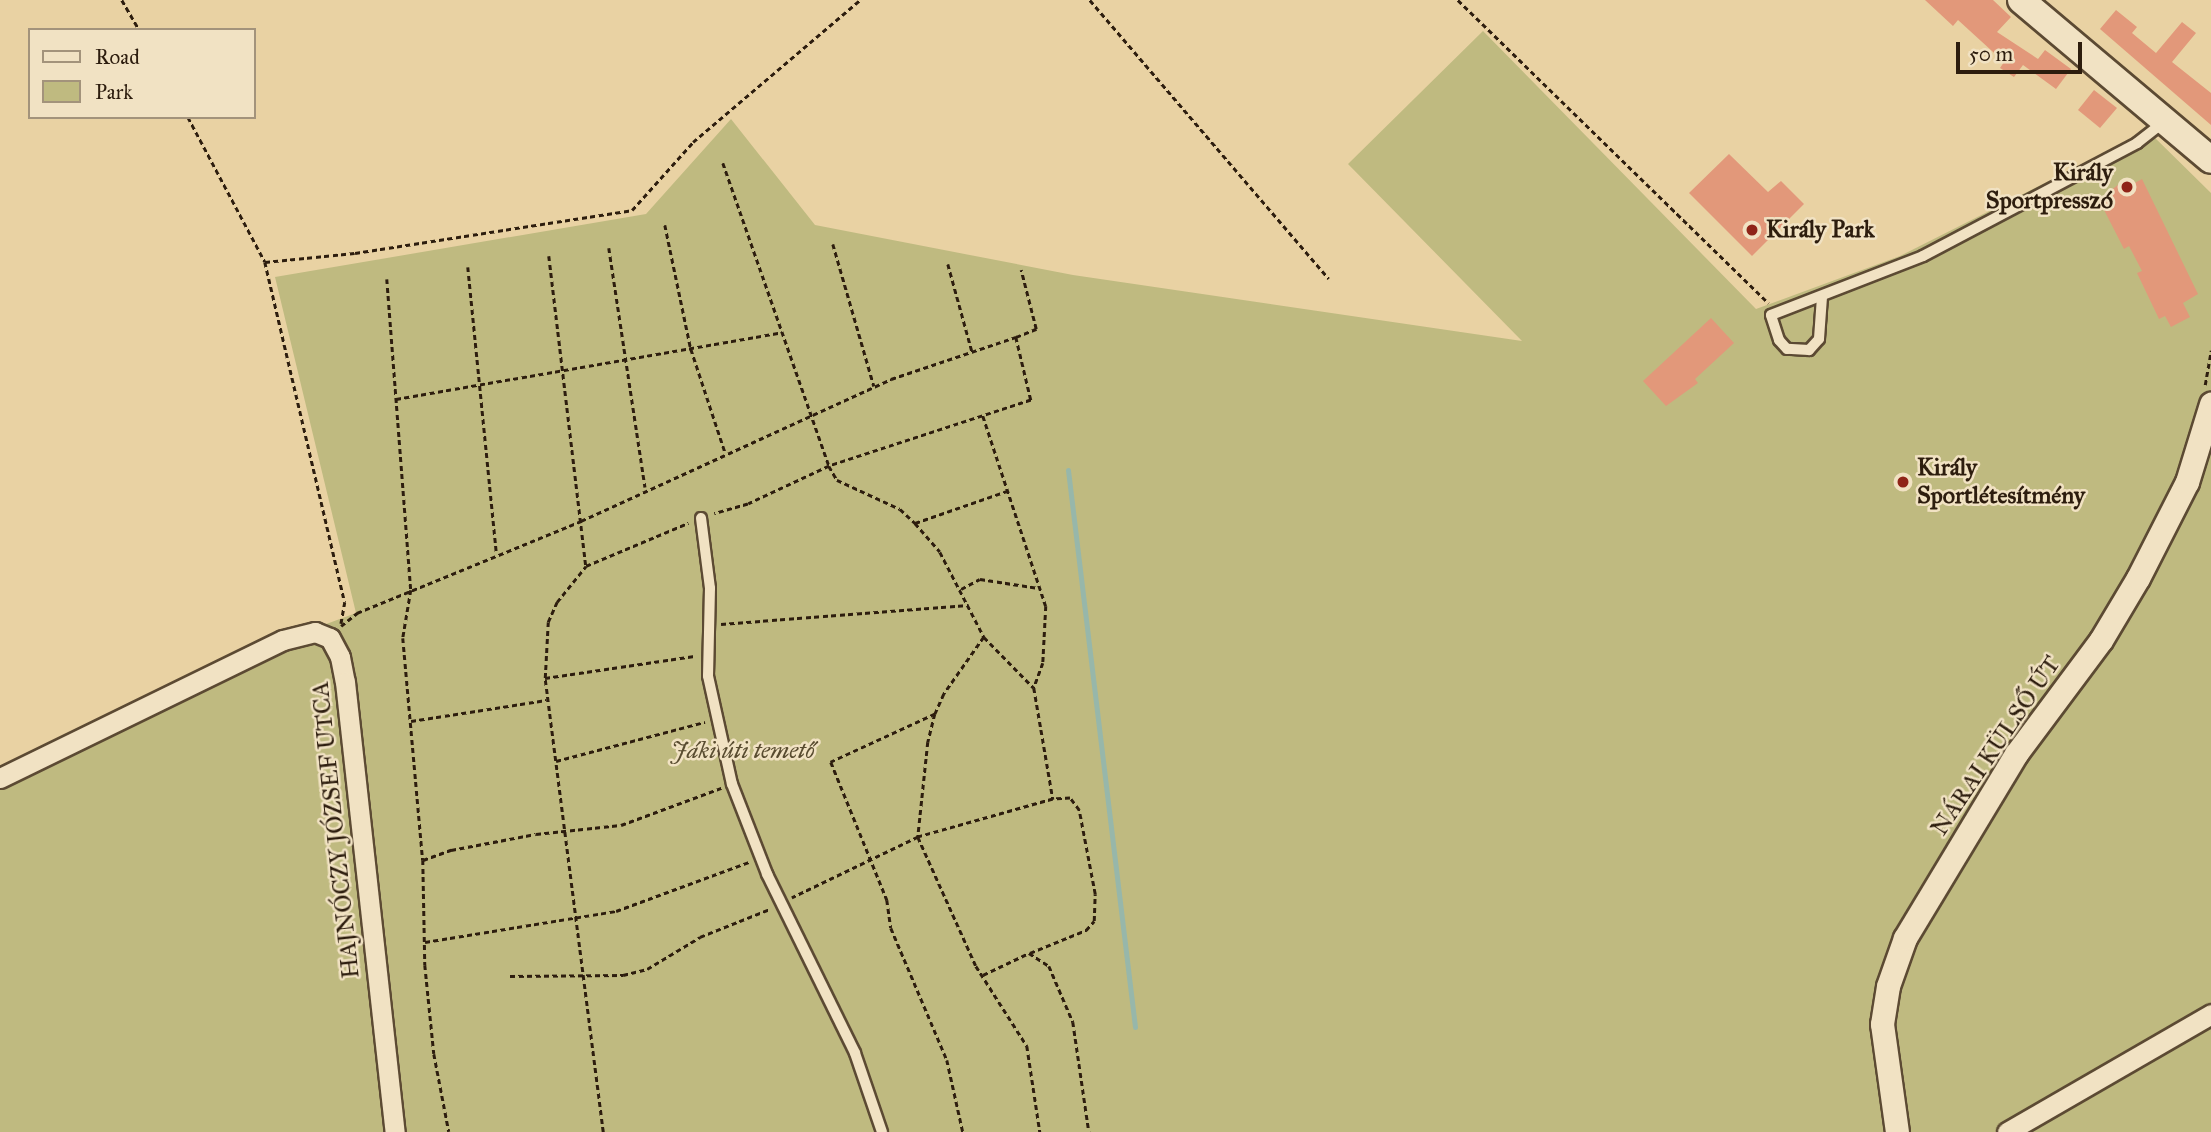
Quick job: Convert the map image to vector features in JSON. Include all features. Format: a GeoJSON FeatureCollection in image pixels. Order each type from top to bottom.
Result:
{"type":"FeatureCollection","features":[{"type":"Feature","properties":{"kind":"main road"},"geometry":{"type":"LineString","coordinates":[[2021,0],[2166,119],[2211,160]]}},
{"type":"Feature","properties":{"kind":"street","name":"NÁRAI KÜLSŐ ÚT"},"geometry":{"type":"LineString","coordinates":[[1897,1132],[1882,1024],[1888,986],[1905,937],[2016,754],[2101,640],[2138,578],[2187,482],[2211,404]]}},
{"type":"Feature","properties":{"kind":"street","name":"HAJNÓCZY JÓZSEF UTCA"},"geometry":{"type":"LineString","coordinates":[[0,778],[283,640],[315,632],[330,638],[341,657],[345,682],[395,1132]]}},
{"type":"Feature","properties":{"kind":"street"},"geometry":{"type":"LineString","coordinates":[[2007,1132],[2211,1014]]}},
{"type":"Feature","properties":{"kind":"lane"},"geometry":{"type":"LineString","coordinates":[[1822,297],[1821,332],[1809,350],[1794,351],[1783,345],[1775,314],[1923,256],[2145,138],[2166,119]]}},
{"type":"Feature","properties":{"kind":"lane"},"geometry":{"type":"LineString","coordinates":[[701,518],[709,625],[708,654],[715,720],[732,784],[761,858],[855,1053],[883,1132]]}},
{"type":"Feature","properties":{"kind":"path"},"geometry":{"type":"LineString","coordinates":[[122,0],[138,28]]}},
{"type":"Feature","properties":{"kind":"path"},"geometry":{"type":"LineString","coordinates":[[265,262],[355,253],[632,209],[694,142],[860,0]]}},
{"type":"Feature","properties":{"kind":"path"},"geometry":{"type":"LineString","coordinates":[[1090,0],[1329,279]]}},
{"type":"Feature","properties":{"kind":"path"},"geometry":{"type":"LineString","coordinates":[[1458,0],[1775,314]]}},
{"type":"Feature","properties":{"kind":"path"},"geometry":{"type":"LineString","coordinates":[[189,119],[265,262],[345,602],[341,626]]}},
{"type":"Feature","properties":{"kind":"path"},"geometry":{"type":"LineString","coordinates":[[723,163],[829,466],[837,480],[900,509],[915,523],[940,552],[984,637],[1034,688]]}},
{"type":"Feature","properties":{"kind":"path"},"geometry":{"type":"LineString","coordinates":[[665,225],[691,349],[725,453]]}},
{"type":"Feature","properties":{"kind":"path"},"geometry":{"type":"LineString","coordinates":[[833,244],[874,386]]}},
{"type":"Feature","properties":{"kind":"path"},"geometry":{"type":"LineString","coordinates":[[609,248],[645,488]]}},
{"type":"Feature","properties":{"kind":"path"},"geometry":{"type":"LineString","coordinates":[[549,256],[565,370],[586,566]]}},
{"type":"Feature","properties":{"kind":"path"},"geometry":{"type":"LineString","coordinates":[[948,264],[972,351]]}},
{"type":"Feature","properties":{"kind":"path"},"geometry":{"type":"LineString","coordinates":[[468,267],[482,381],[497,555]]}},
{"type":"Feature","properties":{"kind":"path"},"geometry":{"type":"LineString","coordinates":[[357,613],[581,521],[645,488],[874,386],[1036,329],[1021,270]]}},
{"type":"Feature","properties":{"kind":"path"},"geometry":{"type":"LineString","coordinates":[[387,279],[411,590],[403,638],[423,860],[425,942],[434,1054],[449,1132]]}},
{"type":"Feature","properties":{"kind":"path"},"geometry":{"type":"LineString","coordinates":[[396,399],[482,381],[565,370],[784,332]]}},
{"type":"Feature","properties":{"kind":"path"},"geometry":{"type":"LineString","coordinates":[[603,1132],[545,678],[548,622],[557,602],[586,566],[701,518],[748,504],[829,466],[1031,400],[1016,337]]}},
{"type":"Feature","properties":{"kind":"path"},"geometry":{"type":"LineString","coordinates":[[983,416],[1046,606],[1043,663],[1034,688],[1053,799]]}},
{"type":"Feature","properties":{"kind":"path"},"geometry":{"type":"LineString","coordinates":[[915,523],[1007,491]]}},
{"type":"Feature","properties":{"kind":"path"},"geometry":{"type":"LineString","coordinates":[[961,589],[980,579],[1038,588]]}},
{"type":"Feature","properties":{"kind":"path"},"geometry":{"type":"LineString","coordinates":[[709,625],[968,605]]}},
{"type":"Feature","properties":{"kind":"path"},"geometry":{"type":"LineString","coordinates":[[984,637],[944,694],[936,714],[928,741],[918,837],[932,874],[983,975],[1027,1046],[1040,1132]]}},
{"type":"Feature","properties":{"kind":"path"},"geometry":{"type":"LineString","coordinates":[[545,678],[708,654]]}},
{"type":"Feature","properties":{"kind":"path"},"geometry":{"type":"LineString","coordinates":[[411,721],[548,700]]}},
{"type":"Feature","properties":{"kind":"path"},"geometry":{"type":"LineString","coordinates":[[936,714],[831,762],[867,860],[887,900],[891,928],[947,1060],[963,1132]]}},
{"type":"Feature","properties":{"kind":"path"},"geometry":{"type":"LineString","coordinates":[[556,761],[715,720]]}},
{"type":"Feature","properties":{"kind":"path"},"geometry":{"type":"LineString","coordinates":[[423,860],[463,848],[536,834],[565,834],[621,825],[732,784]]}},
{"type":"Feature","properties":{"kind":"path"},"geometry":{"type":"LineString","coordinates":[[510,976],[585,977],[647,969],[699,937],[784,903],[918,837],[1053,799],[1070,799],[1079,810],[1096,894],[1094,921],[1086,930],[983,975]]}},
{"type":"Feature","properties":{"kind":"path"},"geometry":{"type":"LineString","coordinates":[[425,942],[577,920],[616,911],[761,858]]}},
{"type":"Feature","properties":{"kind":"path"},"geometry":{"type":"LineString","coordinates":[[1029,953],[1049,966],[1059,981],[1073,1022],[1089,1132]]}},
{"type":"Feature","properties":{"kind":"green space","name":"Jáki úti temető"},"geometry":{"type":"Polygon","coordinates":[[[1483,31],[1756,309],[1900,256],[2148,131],[2211,193],[2211,1132],[0,1132],[0,778],[283,640],[356,613],[275,277],[646,214],[731,119],[815,225],[1073,275],[1522,341],[1348,164],[1483,31]]]}},
{"type":"Feature","properties":{"kind":"building"},"geometry":{"type":"Polygon","coordinates":[[[1925,0],[1993,0],[2011,17],[1997,32],[2038,59],[2045,50],[2071,69],[2056,89],[2023,65],[2014,77],[2000,68],[2004,62],[1958,20],[1953,26],[1925,0]]]}},
{"type":"Feature","properties":{"kind":"building"},"geometry":{"type":"Polygon","coordinates":[[[2116,10],[2137,27],[2132,33],[2156,53],[2182,22],[2196,33],[2172,62],[2211,93],[2211,125],[2100,29],[2116,10]]]}},
{"type":"Feature","properties":{"kind":"building"},"geometry":{"type":"Polygon","coordinates":[[[2094,90],[2117,108],[2100,128],[2078,110],[2094,90]]]}},
{"type":"Feature","properties":{"kind":"building","name":"Király Park"},"geometry":{"type":"Polygon","coordinates":[[[1729,154],[1768,192],[1781,181],[1804,204],[1752,256],[1689,193],[1729,154]]]}},
{"type":"Feature","properties":{"kind":"building"},"geometry":{"type":"Polygon","coordinates":[[[2142,179],[2198,294],[2183,303],[2190,317],[2171,327],[2165,316],[2159,319],[2137,273],[2142,271],[2129,246],[2124,249],[2099,200],[2124,180],[2127,187],[2142,179]]]}},
{"type":"Feature","properties":{"kind":"building"},"geometry":{"type":"Polygon","coordinates":[[[1711,318],[1734,343],[1695,379],[1698,383],[1666,406],[1643,381],[1711,318]]]}},
{"type":"Feature","properties":{"kind":"waterway"},"geometry":{"type":"LineString","coordinates":[[1068,470],[1135,1027]]}},
{"type":"Feature","properties":{"kind":"place","name":"Király Sportpresszó"},"geometry":{"type":"Point","coordinates":[2127,187]}},
{"type":"Feature","properties":{"kind":"place","name":"Király Park"},"geometry":{"type":"Point","coordinates":[1752,230]}},
{"type":"Feature","properties":{"kind":"place","name":"Király Sportlétesítmény"},"geometry":{"type":"Point","coordinates":[1903,482]}}]}
